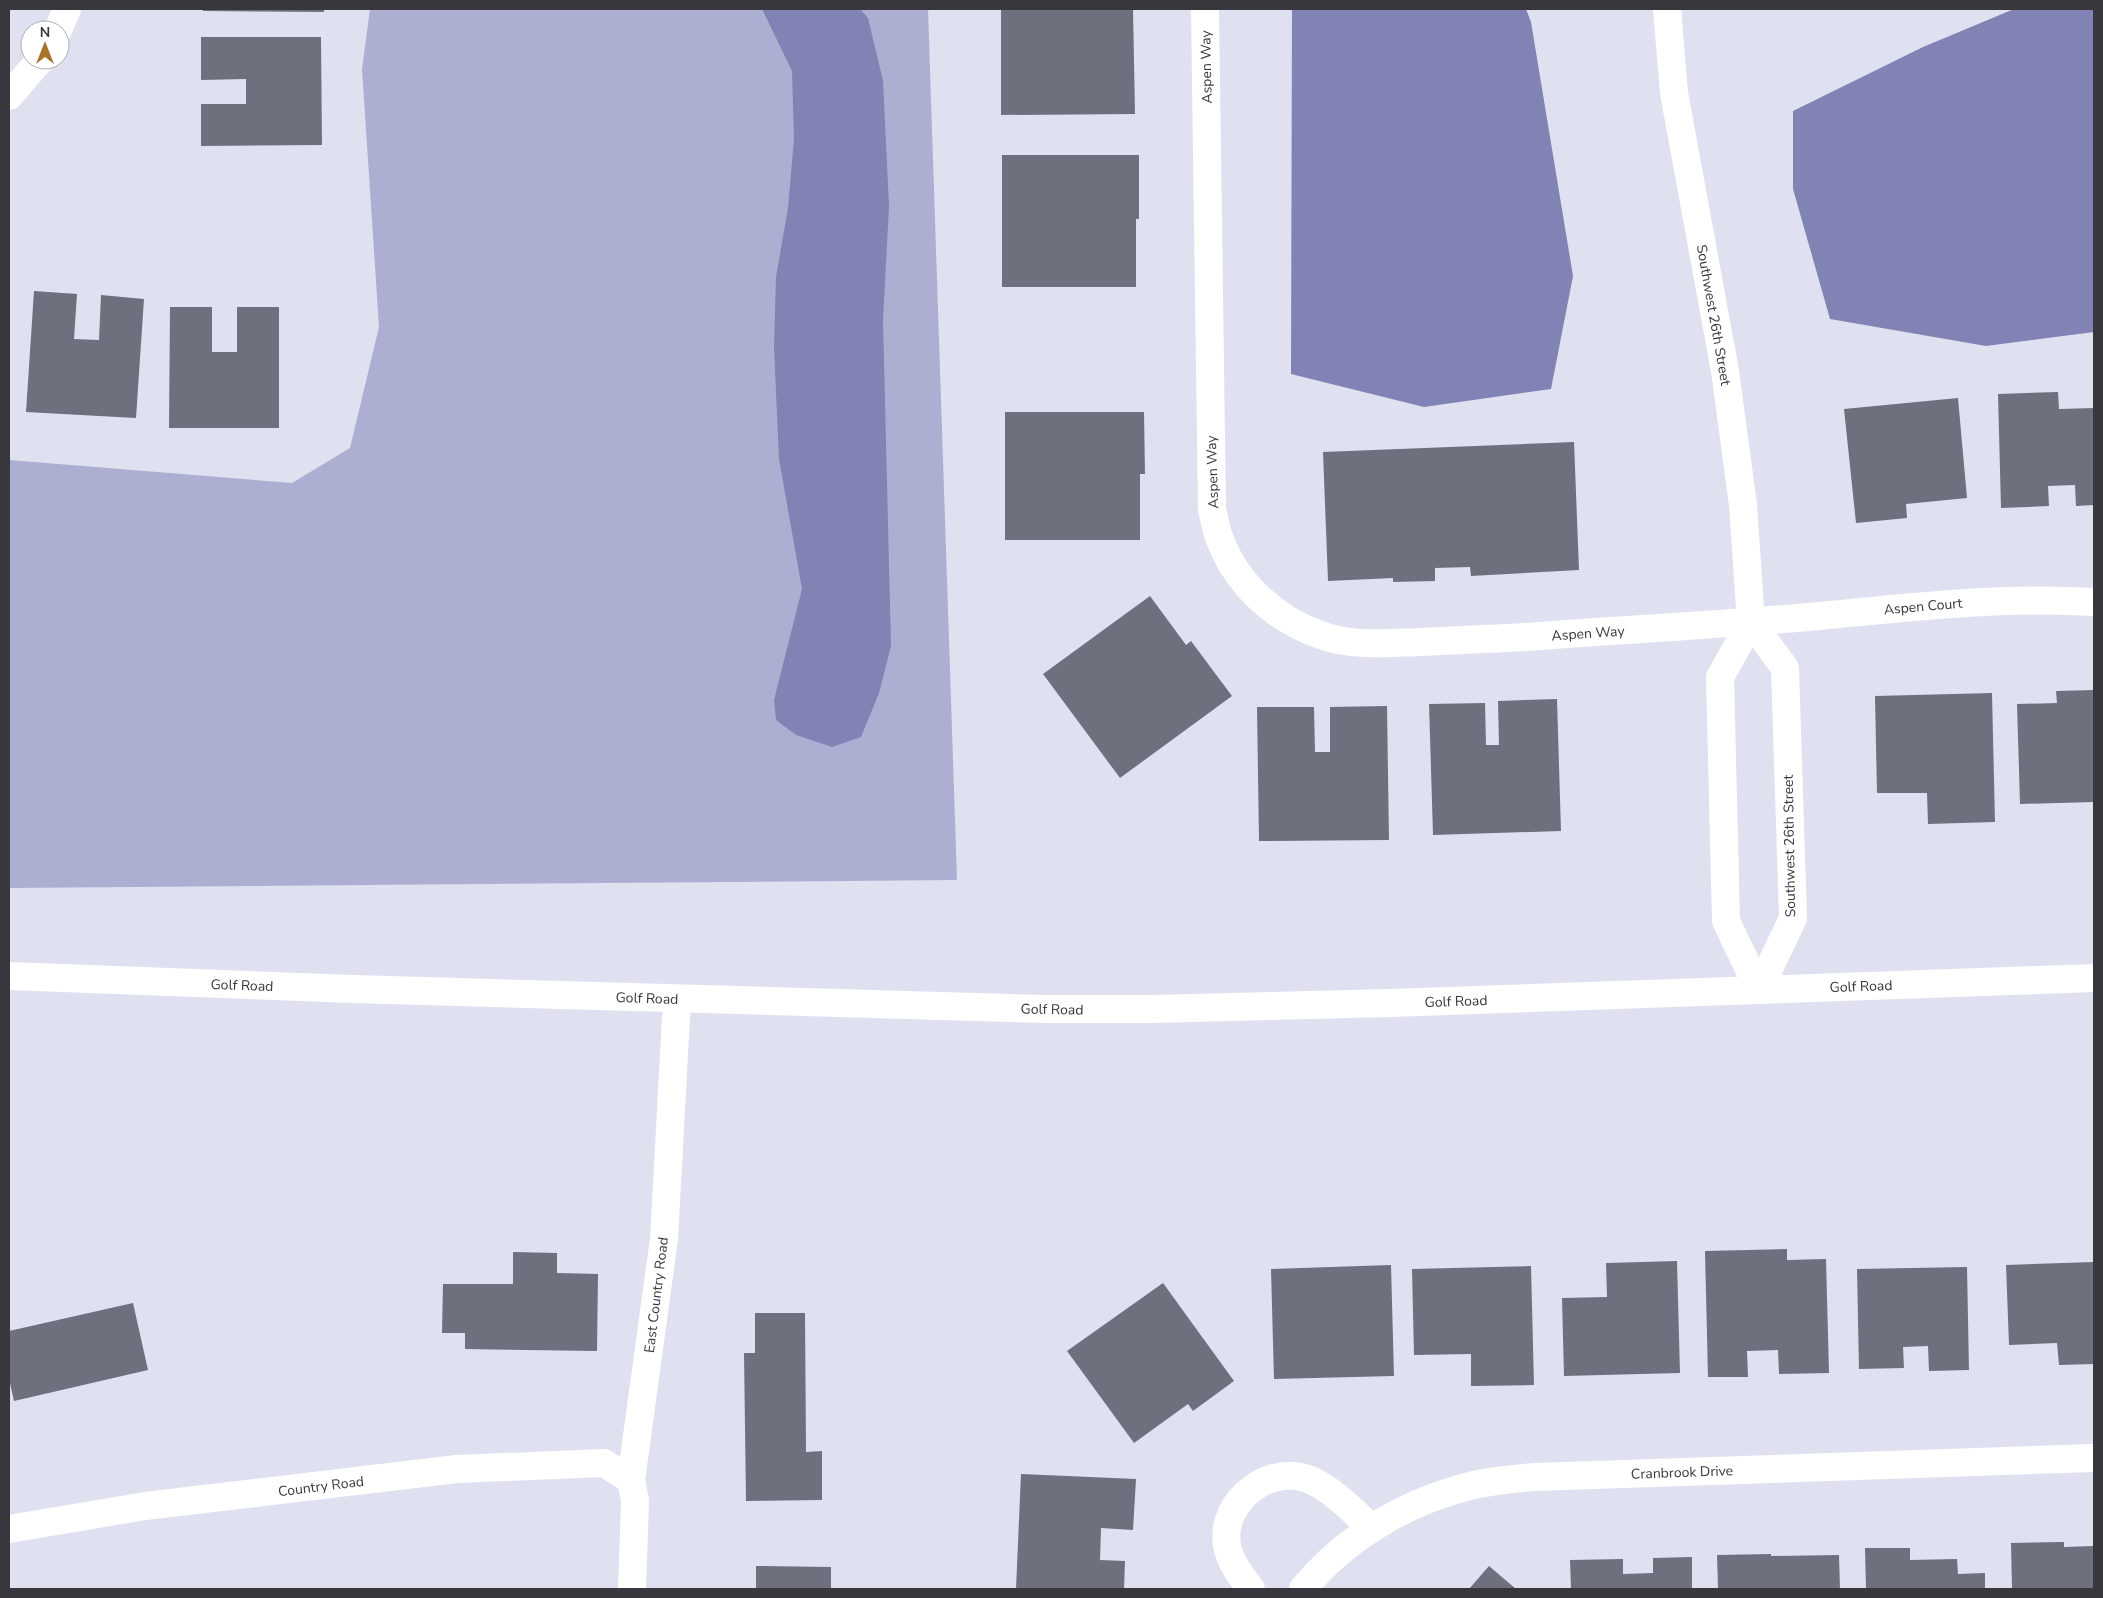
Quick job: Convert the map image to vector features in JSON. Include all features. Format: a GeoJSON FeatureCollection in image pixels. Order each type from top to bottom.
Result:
{"type":"FeatureCollection","features":[{"type":"Feature","properties":{"kind":"street","name":"Aspen Way"},"geometry":{"type":"LineString","coordinates":[[1205,9],[1212,509],[1219,537],[1232,563],[1248,587],[1269,607],[1293,624],[1320,635],[1348,642],[1376,643],[1488,639],[1751,622]]}},
{"type":"Feature","properties":{"kind":"street","name":"Southwest 26th Street"},"geometry":{"type":"LineString","coordinates":[[1667,9],[1674,93],[1725,371],[1742,496],[1751,622],[1785,668],[1793,918],[1759,990]]}},
{"type":"Feature","properties":{"kind":"street"},"geometry":{"type":"LineString","coordinates":[[9,96],[31,70]]}},
{"type":"Feature","properties":{"kind":"street","name":"Aspen Court"},"geometry":{"type":"LineString","coordinates":[[1751,622],[1980,601],[2044,599],[2094,602]]}},
{"type":"Feature","properties":{"kind":"street"},"geometry":{"type":"LineString","coordinates":[[1751,622],[1720,677],[1726,921],[1759,990]]}},
{"type":"Feature","properties":{"kind":"street","name":"Golf Road"},"geometry":{"type":"LineString","coordinates":[[9,976],[677,999],[1046,1009],[1152,1009],[2094,978]]}},
{"type":"Feature","properties":{"kind":"street","name":"East Country Road"},"geometry":{"type":"LineString","coordinates":[[632,1589],[635,1500],[631,1480],[664,1238],[677,999]]}},
{"type":"Feature","properties":{"kind":"street","name":"Cranbrook Drive"},"geometry":{"type":"LineString","coordinates":[[1303,1589],[1319,1570],[1344,1548],[1372,1528],[1433,1497],[1475,1485],[1526,1478],[2094,1458]]}},
{"type":"Feature","properties":{"kind":"street","name":"Country Road"},"geometry":{"type":"LineString","coordinates":[[9,1529],[145,1506],[457,1470],[604,1464],[631,1480]]}},
{"type":"Feature","properties":{"kind":"street"},"geometry":{"type":"LineString","coordinates":[[1251,1589],[1235,1567],[1228,1548],[1228,1528],[1234,1509],[1246,1493],[1262,1482],[1281,1476],[1301,1477],[1320,1484],[1372,1528]]}},
{"type":"Feature","properties":{"kind":"shaded area"},"geometry":{"type":"Polygon","coordinates":[[[370,9],[928,9],[957,880],[9,888],[9,460],[292,483],[350,448],[379,327],[362,69],[370,9]]]}},
{"type":"Feature","properties":{"kind":"shaded area"},"geometry":{"type":"Polygon","coordinates":[[[762,9],[860,9],[868,18],[883,81],[889,206],[883,320],[891,646],[879,693],[861,737],[832,747],[796,735],[776,720],[774,700],[802,589],[779,459],[774,347],[776,277],[788,208],[794,139],[792,71],[762,9]]]}},
{"type":"Feature","properties":{"kind":"shaded area"},"geometry":{"type":"Polygon","coordinates":[[[1292,9],[1526,9],[1531,22],[1573,276],[1551,389],[1424,407],[1291,374],[1292,9]]]}},
{"type":"Feature","properties":{"kind":"shaded area"},"geometry":{"type":"Polygon","coordinates":[[[2014,9],[2094,9],[2094,332],[1986,346],[1830,319],[1793,189],[1793,111],[1923,47],[2014,9]]]}},
{"type":"Feature","properties":{"kind":"building"},"geometry":{"type":"Polygon","coordinates":[[[203,9],[324,9],[324,12],[203,11],[203,9]]]}},
{"type":"Feature","properties":{"kind":"building"},"geometry":{"type":"Polygon","coordinates":[[[1001,9],[1133,9],[1135,114],[1001,115],[1001,9]]]}},
{"type":"Feature","properties":{"kind":"building"},"geometry":{"type":"Polygon","coordinates":[[[201,37],[321,37],[322,145],[201,146],[201,104],[246,104],[246,79],[201,80],[201,37]]]}},
{"type":"Feature","properties":{"kind":"building"},"geometry":{"type":"Polygon","coordinates":[[[1002,155],[1139,155],[1139,219],[1136,219],[1136,287],[1002,287],[1002,155]]]}},
{"type":"Feature","properties":{"kind":"building"},"geometry":{"type":"Polygon","coordinates":[[[34,291],[77,294],[74,339],[99,340],[101,295],[144,299],[136,418],[26,412],[34,291]]]}},
{"type":"Feature","properties":{"kind":"building"},"geometry":{"type":"Polygon","coordinates":[[[170,307],[212,307],[212,352],[237,352],[237,307],[279,307],[279,428],[169,428],[170,307]]]}},
{"type":"Feature","properties":{"kind":"building"},"geometry":{"type":"Polygon","coordinates":[[[2058,392],[2059,409],[2094,408],[2094,505],[2076,506],[2075,485],[2048,486],[2049,506],[2001,508],[1998,394],[2058,392]]]}},
{"type":"Feature","properties":{"kind":"building"},"geometry":{"type":"Polygon","coordinates":[[[1958,398],[1967,498],[1906,504],[1907,518],[1856,523],[1844,409],[1958,398]]]}},
{"type":"Feature","properties":{"kind":"building"},"geometry":{"type":"Polygon","coordinates":[[[1005,412],[1144,412],[1145,474],[1140,474],[1140,540],[1005,540],[1005,412]]]}},
{"type":"Feature","properties":{"kind":"building"},"geometry":{"type":"Polygon","coordinates":[[[1574,442],[1579,570],[1471,576],[1470,567],[1435,568],[1435,581],[1393,582],[1393,578],[1328,581],[1323,452],[1574,442]]]}},
{"type":"Feature","properties":{"kind":"building"},"geometry":{"type":"Polygon","coordinates":[[[1150,596],[1186,645],[1191,641],[1232,696],[1120,778],[1043,674],[1150,596]]]}},
{"type":"Feature","properties":{"kind":"building"},"geometry":{"type":"Polygon","coordinates":[[[2094,690],[2094,802],[2020,804],[2017,704],[2057,703],[2056,691],[2094,690]]]}},
{"type":"Feature","properties":{"kind":"building"},"geometry":{"type":"Polygon","coordinates":[[[1992,693],[1995,822],[1928,824],[1927,793],[1877,793],[1875,696],[1992,693]]]}},
{"type":"Feature","properties":{"kind":"building"},"geometry":{"type":"Polygon","coordinates":[[[1557,699],[1561,831],[1433,835],[1429,704],[1485,703],[1486,745],[1499,745],[1498,701],[1557,699]]]}},
{"type":"Feature","properties":{"kind":"building"},"geometry":{"type":"Polygon","coordinates":[[[1387,706],[1389,840],[1259,841],[1257,707],[1314,707],[1315,752],[1330,752],[1330,707],[1387,706]]]}},
{"type":"Feature","properties":{"kind":"building"},"geometry":{"type":"Polygon","coordinates":[[[1787,1249],[1787,1260],[1826,1259],[1829,1373],[1779,1374],[1778,1350],[1747,1351],[1748,1377],[1708,1377],[1705,1251],[1787,1249]]]}},
{"type":"Feature","properties":{"kind":"building"},"geometry":{"type":"Polygon","coordinates":[[[513,1252],[557,1253],[557,1273],[598,1274],[597,1351],[465,1349],[465,1333],[442,1333],[443,1284],[513,1284],[513,1252]]]}},
{"type":"Feature","properties":{"kind":"building"},"geometry":{"type":"Polygon","coordinates":[[[1677,1261],[1680,1373],[1564,1376],[1562,1298],[1607,1297],[1606,1263],[1677,1261]]]}},
{"type":"Feature","properties":{"kind":"building"},"geometry":{"type":"Polygon","coordinates":[[[2094,1262],[2094,1364],[2059,1365],[2057,1343],[2009,1345],[2006,1265],[2094,1262]]]}},
{"type":"Feature","properties":{"kind":"building"},"geometry":{"type":"Polygon","coordinates":[[[1391,1265],[1394,1376],[1274,1379],[1271,1269],[1391,1265]]]}},
{"type":"Feature","properties":{"kind":"building"},"geometry":{"type":"Polygon","coordinates":[[[1531,1266],[1534,1385],[1471,1386],[1471,1354],[1414,1355],[1412,1269],[1531,1266]]]}},
{"type":"Feature","properties":{"kind":"building"},"geometry":{"type":"Polygon","coordinates":[[[1967,1267],[1969,1370],[1929,1371],[1928,1346],[1903,1347],[1904,1368],[1859,1369],[1857,1269],[1967,1267]]]}},
{"type":"Feature","properties":{"kind":"building"},"geometry":{"type":"Polygon","coordinates":[[[1163,1283],[1234,1381],[1193,1411],[1188,1404],[1134,1443],[1067,1351],[1163,1283]]]}},
{"type":"Feature","properties":{"kind":"building"},"geometry":{"type":"Polygon","coordinates":[[[133,1303],[148,1370],[14,1401],[9,1379],[9,1331],[133,1303]]]}},
{"type":"Feature","properties":{"kind":"building"},"geometry":{"type":"Polygon","coordinates":[[[755,1313],[805,1313],[806,1452],[822,1451],[822,1500],[746,1501],[744,1353],[755,1353],[755,1313]]]}},
{"type":"Feature","properties":{"kind":"building"},"geometry":{"type":"Polygon","coordinates":[[[1021,1474],[1136,1479],[1133,1530],[1101,1528],[1100,1560],[1125,1561],[1124,1589],[1016,1589],[1021,1474]]]}},
{"type":"Feature","properties":{"kind":"building"},"geometry":{"type":"Polygon","coordinates":[[[2064,1542],[2064,1547],[2094,1546],[2094,1589],[2012,1589],[2011,1543],[2064,1542]]]}},
{"type":"Feature","properties":{"kind":"building"},"geometry":{"type":"Polygon","coordinates":[[[1865,1548],[1910,1548],[1910,1560],[1957,1559],[1958,1574],[1985,1573],[1985,1589],[1866,1589],[1865,1548]]]}},
{"type":"Feature","properties":{"kind":"building"},"geometry":{"type":"Polygon","coordinates":[[[1771,1554],[1771,1556],[1839,1555],[1840,1589],[1718,1589],[1717,1555],[1771,1554]]]}},
{"type":"Feature","properties":{"kind":"building"},"geometry":{"type":"Polygon","coordinates":[[[1692,1557],[1692,1589],[1571,1589],[1570,1560],[1623,1559],[1623,1574],[1653,1573],[1653,1558],[1692,1557]]]}},
{"type":"Feature","properties":{"kind":"building"},"geometry":{"type":"Polygon","coordinates":[[[756,1566],[831,1567],[831,1589],[756,1589],[756,1566]]]}},
{"type":"Feature","properties":{"kind":"building"},"geometry":{"type":"Polygon","coordinates":[[[1489,1566],[1516,1589],[1469,1589],[1489,1566]]]}}]}
